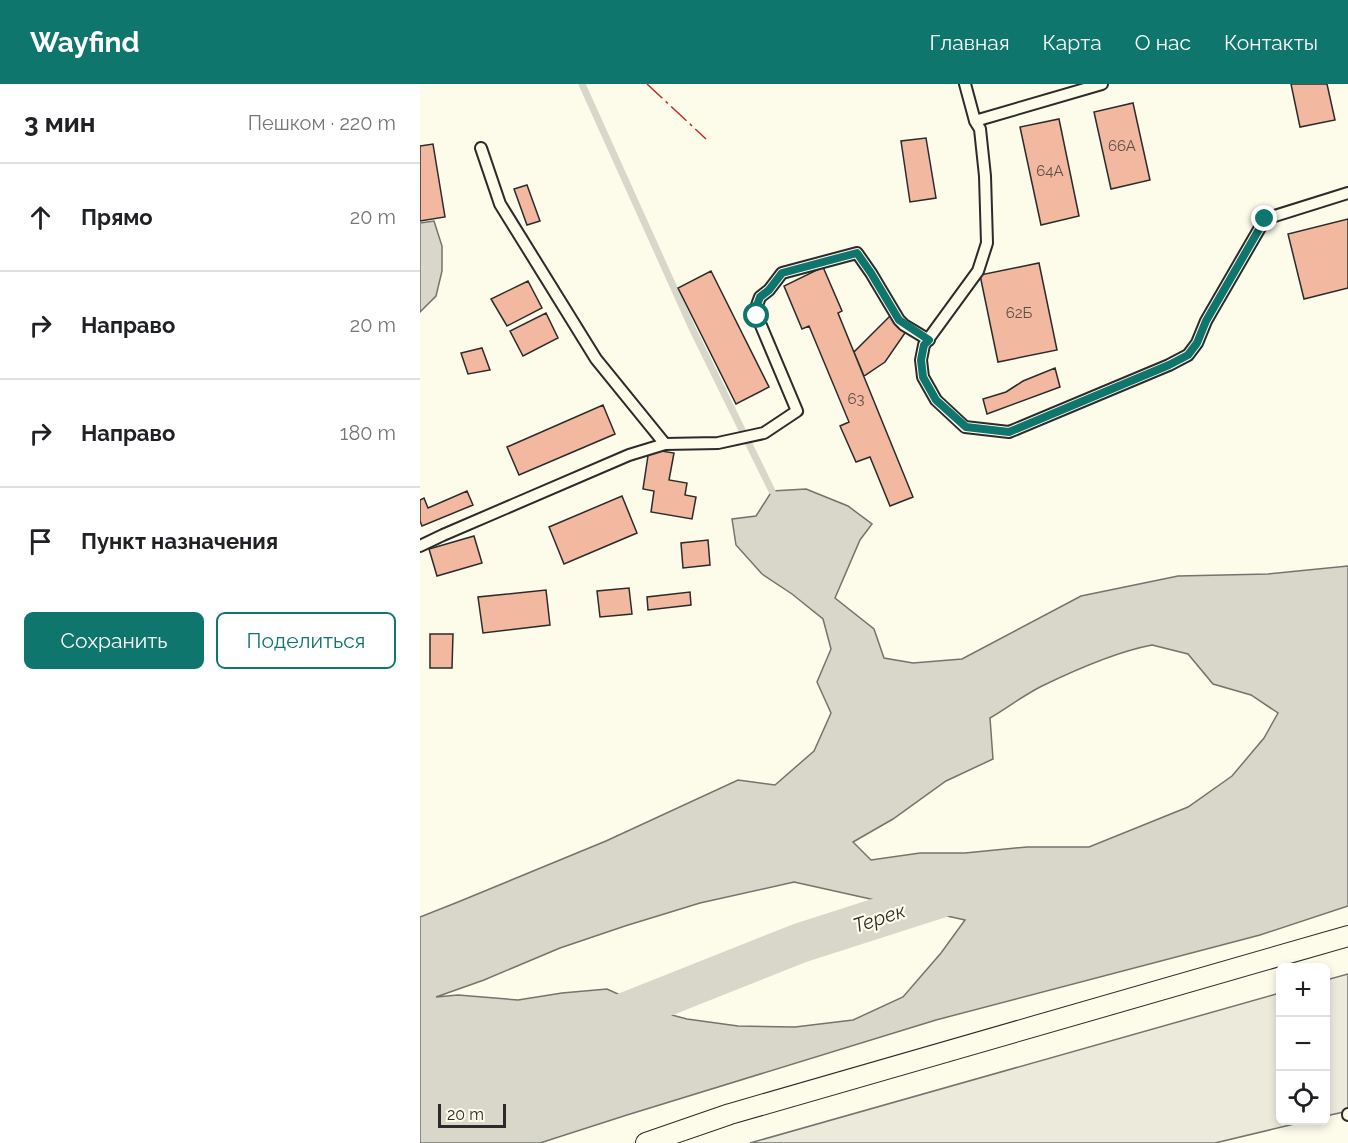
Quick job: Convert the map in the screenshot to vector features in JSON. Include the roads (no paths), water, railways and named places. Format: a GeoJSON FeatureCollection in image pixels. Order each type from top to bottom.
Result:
{"type":"FeatureCollection","features":[{"type":"Feature","properties":{"kind":"street"},"geometry":{"type":"LineString","coordinates":[[646,1143],[730,1114],[1348,936]]}},
{"type":"Feature","properties":{"kind":"lane"},"geometry":{"type":"LineString","coordinates":[[965,84],[975,121],[980,129],[985,176],[987,243],[978,271],[924,345],[921,360],[923,377],[936,400],[966,427],[1009,432],[1188,355],[1197,343],[1206,321],[1265,219],[1348,193]]}},
{"type":"Feature","properties":{"kind":"lane"},"geometry":{"type":"LineString","coordinates":[[975,121],[1102,84]]}},
{"type":"Feature","properties":{"kind":"lane"},"geometry":{"type":"LineString","coordinates":[[482,148],[500,204],[596,359],[665,444]]}},
{"type":"Feature","properties":{"kind":"lane"},"geometry":{"type":"LineString","coordinates":[[420,546],[629,455],[665,444],[718,443],[764,433],[797,411],[757,316],[756,308],[760,297],[769,290],[782,273],[857,253],[899,320],[929,340]]}},
{"type":"Feature","properties":{"kind":"waterway"},"geometry":{"type":"LineString","coordinates":[[582,84],[692,328],[772,491]]}},
{"type":"Feature","properties":{"kind":"waterway","name":"Терек"},"geometry":{"type":"LineString","coordinates":[[591,1026],[800,943],[962,891]]}}]}
